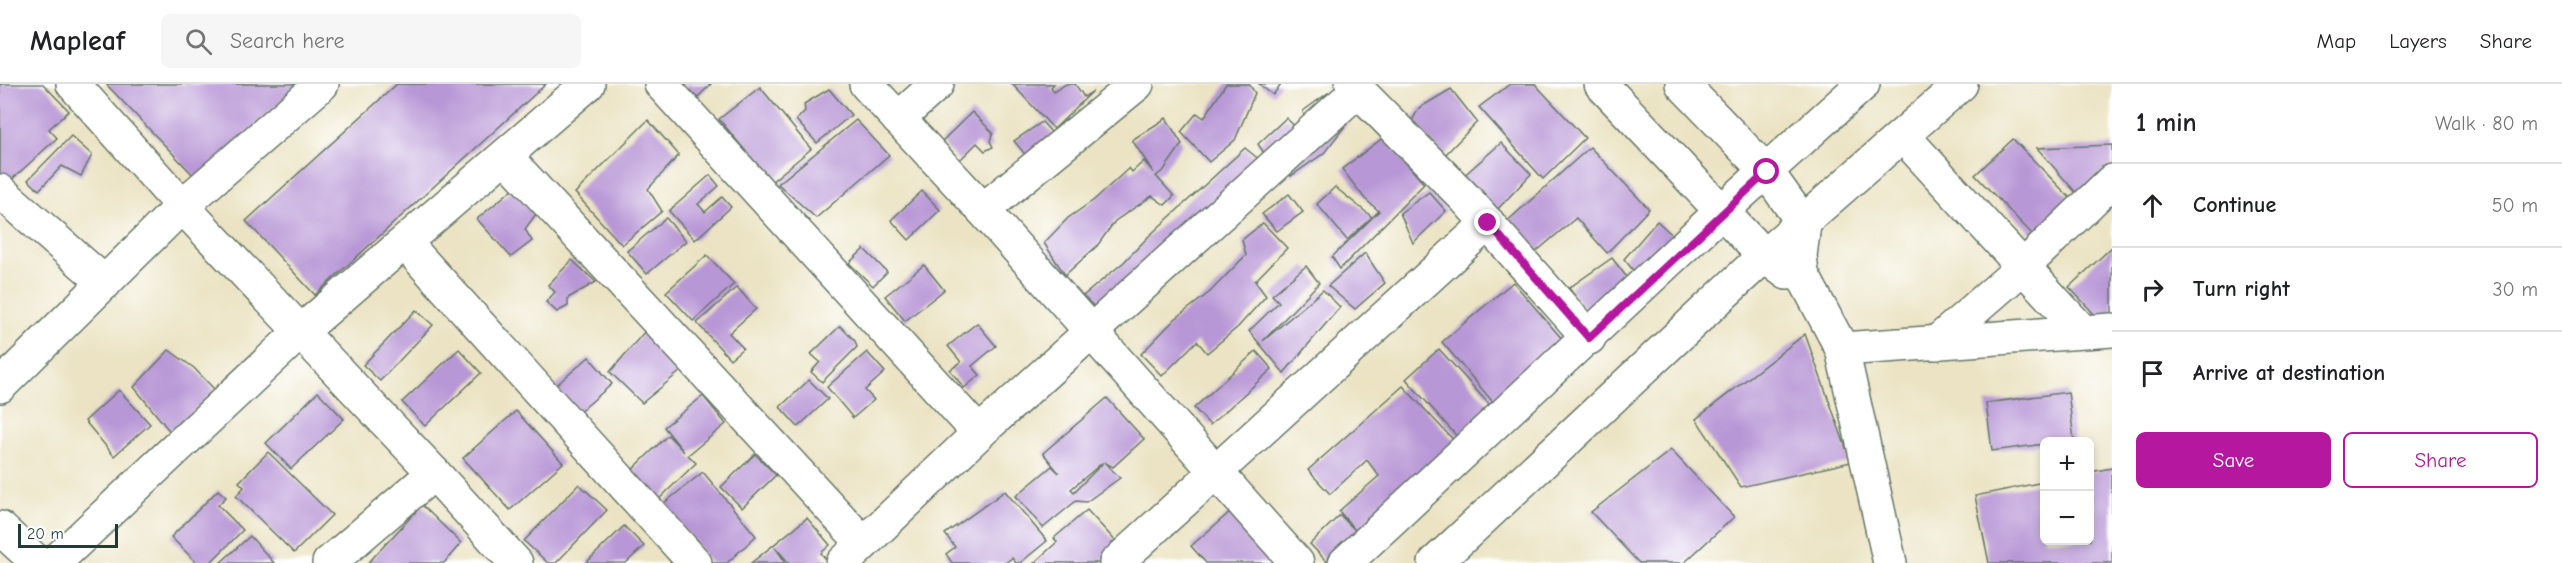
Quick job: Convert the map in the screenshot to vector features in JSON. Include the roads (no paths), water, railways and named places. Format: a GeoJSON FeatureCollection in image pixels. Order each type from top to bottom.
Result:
{"type":"FeatureCollection","features":[{"type":"Feature","properties":{"kind":"street"},"geometry":{"type":"LineString","coordinates":[[73,84],[299,333],[434,472],[516,563]]}},
{"type":"Feature","properties":{"kind":"street"},"geometry":{"type":"LineString","coordinates":[[1,382],[182,206],[322,84]]}},
{"type":"Feature","properties":{"kind":"street"},"geometry":{"type":"LineString","coordinates":[[54,563],[299,333],[588,84]]}},
{"type":"Feature","properties":{"kind":"street"},"geometry":{"type":"LineString","coordinates":[[661,84],[979,433]]}},
{"type":"Feature","properties":{"kind":"street"},"geometry":{"type":"LineString","coordinates":[[866,84],[983,210],[1297,563]]}},
{"type":"Feature","properties":{"kind":"street"},"geometry":{"type":"LineString","coordinates":[[897,119],[937,84]]}},
{"type":"Feature","properties":{"kind":"street"},"geometry":{"type":"LineString","coordinates":[[983,210],[1137,84]]}},
{"type":"Feature","properties":{"kind":"street"},"geometry":{"type":"LineString","coordinates":[[1602,84],[1764,256],[1784,271],[1804,281]]}},
{"type":"Feature","properties":{"kind":"street"},"geometry":{"type":"LineString","coordinates":[[1683,84],[1767,172],[1804,224],[1800,266],[1804,281],[1842,349],[1890,563]]}},
{"type":"Feature","properties":{"kind":"street"},"geometry":{"type":"LineString","coordinates":[[1345,563],[1589,338],[1723,210],[1863,84]]}},
{"type":"Feature","properties":{"kind":"street"},"geometry":{"type":"LineString","coordinates":[[1435,563],[1764,256],[1804,224],[1961,84]]}},
{"type":"Feature","properties":{"kind":"street"},"geometry":{"type":"LineString","coordinates":[[506,157],[853,553],[979,433],[1355,87],[1488,223],[1589,338]]}},
{"type":"Feature","properties":{"kind":"street"},"geometry":{"type":"LineString","coordinates":[[1902,136],[2023,267],[2097,331]]}},
{"type":"Feature","properties":{"kind":"street"},"geometry":{"type":"LineString","coordinates":[[1936,343],[2023,267],[2112,180]]}},
{"type":"Feature","properties":{"kind":"street"},"geometry":{"type":"LineString","coordinates":[[0,191],[105,283]]}},
{"type":"Feature","properties":{"kind":"street"},"geometry":{"type":"LineString","coordinates":[[1116,563],[1488,223]]}},
{"type":"Feature","properties":{"kind":"street"},"geometry":{"type":"LineString","coordinates":[[405,243],[695,563]]}},
{"type":"Feature","properties":{"kind":"street"},"geometry":{"type":"LineString","coordinates":[[1842,349],[2097,331]]}},
{"type":"Feature","properties":{"kind":"street"},"geometry":{"type":"LineString","coordinates":[[329,563],[434,472]]}},
{"type":"Feature","properties":{"kind":"street"},"geometry":{"type":"LineString","coordinates":[[0,528],[38,563]]}}]}
